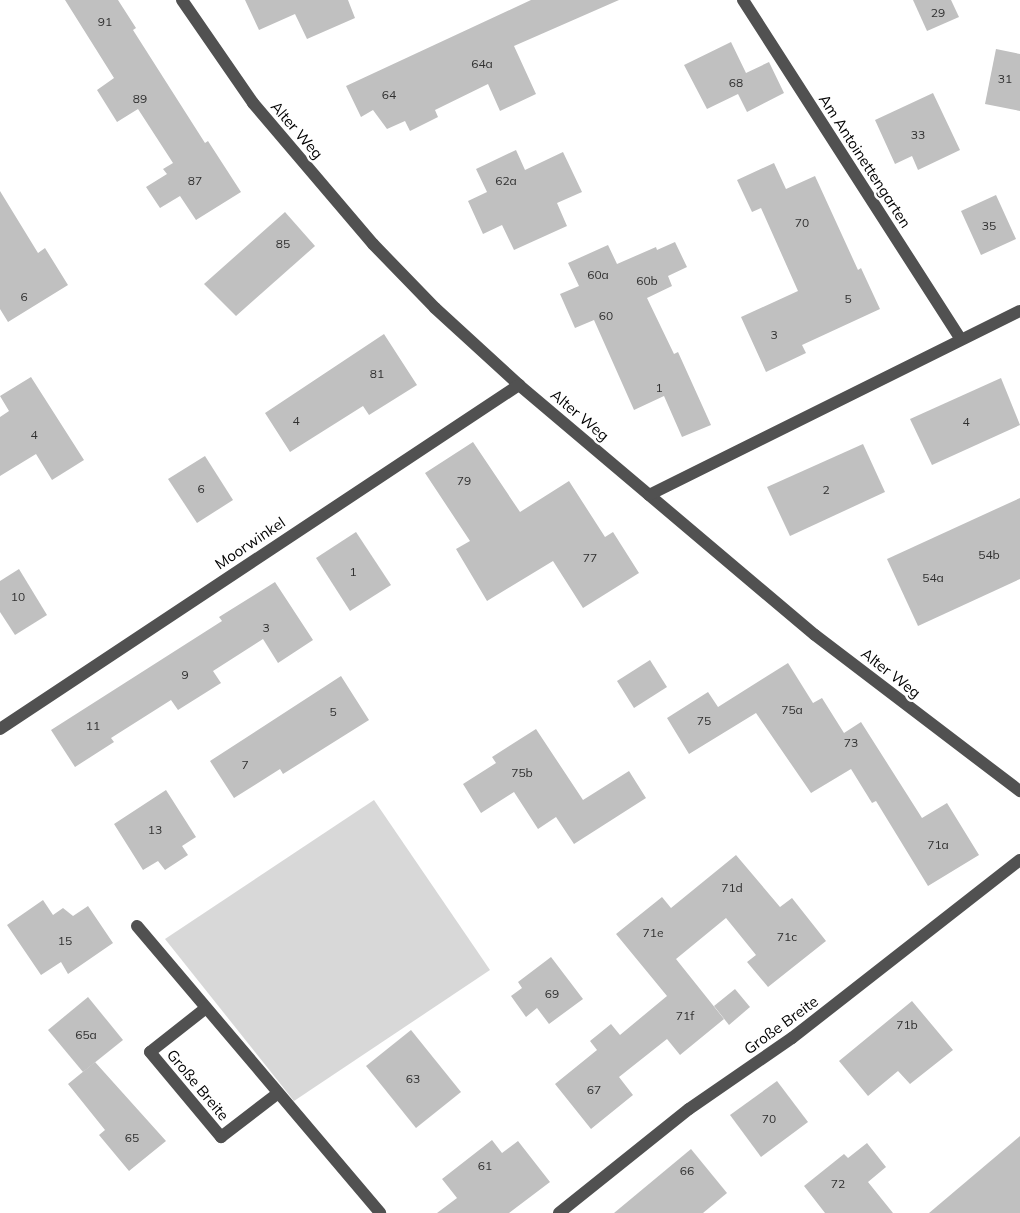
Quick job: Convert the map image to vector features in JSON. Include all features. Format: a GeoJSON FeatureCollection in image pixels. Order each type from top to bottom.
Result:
{"type":"FeatureCollection","features":[{"type":"Feature","properties":{"kind":"street","name":"Alter Weg"},"geometry":{"type":"LineString","coordinates":[[182,0],[252,103],[373,244],[434,308],[519,385],[815,635],[1020,790]]}},
{"type":"Feature","properties":{"kind":"street","name":"Am Antoinettengarten"},"geometry":{"type":"LineString","coordinates":[[742,0],[961,339]]}},
{"type":"Feature","properties":{"kind":"street"},"geometry":{"type":"LineString","coordinates":[[649,495],[1020,311]]}},
{"type":"Feature","properties":{"kind":"street","name":"Moorwinkel"},"geometry":{"type":"LineString","coordinates":[[0,729],[519,385]]}},
{"type":"Feature","properties":{"kind":"street","name":"Große Breite"},"geometry":{"type":"LineString","coordinates":[[559,1213],[689,1110],[792,1038],[1020,860]]}},
{"type":"Feature","properties":{"kind":"street"},"geometry":{"type":"LineString","coordinates":[[137,926],[380,1213]]}},
{"type":"Feature","properties":{"kind":"street","name":"Große Breite"},"geometry":{"type":"LineString","coordinates":[[206,1008],[150,1052],[221,1138],[278,1094]]}},
{"type":"Feature","properties":{"kind":"shaded area"},"geometry":{"type":"Polygon","coordinates":[[[374,800],[490,970],[294,1101],[165,939],[374,800]]]}},
{"type":"Feature","properties":{"kind":"building"},"geometry":{"type":"Polygon","coordinates":[[[65,0],[118,0],[136,28],[133,30],[205,143],[208,141],[241,192],[196,220],[180,196],[160,208],[146,187],[167,174],[163,169],[173,163],[138,109],[117,122],[97,90],[114,78],[65,0]]]}},
{"type":"Feature","properties":{"kind":"building"},"geometry":{"type":"Polygon","coordinates":[[[245,0],[348,0],[355,18],[307,39],[295,14],[259,30],[245,0]]]}},
{"type":"Feature","properties":{"kind":"building"},"geometry":{"type":"Polygon","coordinates":[[[531,0],[619,0],[514,46],[536,94],[500,111],[488,84],[435,110],[438,117],[410,131],[405,121],[387,129],[373,110],[361,117],[346,86],[531,0]]]}},
{"type":"Feature","properties":{"kind":"building"},"geometry":{"type":"Polygon","coordinates":[[[913,0],[951,0],[959,17],[927,31],[913,0]]]}},
{"type":"Feature","properties":{"kind":"building"},"geometry":{"type":"Polygon","coordinates":[[[731,42],[746,73],[769,62],[784,93],[747,112],[738,94],[707,109],[684,65],[731,42]]]}},
{"type":"Feature","properties":{"kind":"building"},"geometry":{"type":"Polygon","coordinates":[[[996,49],[1020,54],[1020,111],[985,104],[996,49]]]}},
{"type":"Feature","properties":{"kind":"building"},"geometry":{"type":"Polygon","coordinates":[[[933,93],[960,150],[918,170],[912,156],[895,164],[875,120],[933,93]]]}},
{"type":"Feature","properties":{"kind":"building"},"geometry":{"type":"Polygon","coordinates":[[[516,150],[525,170],[563,152],[582,192],[557,203],[567,226],[514,250],[502,225],[483,234],[468,201],[487,192],[476,169],[516,150]]]}},
{"type":"Feature","properties":{"kind":"building"},"geometry":{"type":"Polygon","coordinates":[[[774,163],[786,189],[815,176],[858,270],[861,268],[880,309],[802,345],[806,353],[766,372],[741,317],[798,291],[761,208],[752,212],[737,180],[774,163]]]}},
{"type":"Feature","properties":{"kind":"building"},"geometry":{"type":"Polygon","coordinates":[[[0,191],[38,253],[45,248],[68,285],[8,322],[0,309],[0,191]]]}},
{"type":"Feature","properties":{"kind":"building"},"geometry":{"type":"Polygon","coordinates":[[[996,195],[1016,239],[981,255],[961,211],[996,195]]]}},
{"type":"Feature","properties":{"kind":"building"},"geometry":{"type":"Polygon","coordinates":[[[285,212],[315,246],[236,316],[204,284],[285,212]]]}},
{"type":"Feature","properties":{"kind":"building"},"geometry":{"type":"Polygon","coordinates":[[[675,242],[687,267],[668,276],[672,286],[647,298],[674,354],[678,352],[711,425],[682,437],[664,396],[634,410],[594,320],[575,328],[560,294],[579,286],[568,263],[608,245],[617,264],[656,247],[657,250],[675,242]]]}},
{"type":"Feature","properties":{"kind":"building"},"geometry":{"type":"Polygon","coordinates":[[[384,334],[417,385],[369,415],[363,406],[290,452],[265,413],[384,334]]]}},
{"type":"Feature","properties":{"kind":"building"},"geometry":{"type":"Polygon","coordinates":[[[31,377],[84,460],[52,480],[36,454],[0,476],[0,417],[9,411],[0,396],[31,377]]]}},
{"type":"Feature","properties":{"kind":"building"},"geometry":{"type":"Polygon","coordinates":[[[1001,378],[1020,425],[932,465],[910,419],[1001,378]]]}},
{"type":"Feature","properties":{"kind":"building"},"geometry":{"type":"Polygon","coordinates":[[[473,442],[520,512],[569,481],[605,537],[613,532],[639,573],[583,608],[553,561],[487,601],[456,549],[470,541],[425,473],[473,442]]]}},
{"type":"Feature","properties":{"kind":"building"},"geometry":{"type":"Polygon","coordinates":[[[863,444],[885,492],[790,536],[767,487],[863,444]]]}},
{"type":"Feature","properties":{"kind":"building"},"geometry":{"type":"Polygon","coordinates":[[[205,456],[233,500],[197,523],[168,479],[205,456]]]}},
{"type":"Feature","properties":{"kind":"building"},"geometry":{"type":"Polygon","coordinates":[[[1020,498],[1020,579],[918,626],[887,559],[1020,498]]]}},
{"type":"Feature","properties":{"kind":"building"},"geometry":{"type":"Polygon","coordinates":[[[356,532],[391,585],[350,611],[316,558],[356,532]]]}},
{"type":"Feature","properties":{"kind":"building"},"geometry":{"type":"Polygon","coordinates":[[[19,569],[47,615],[15,635],[0,612],[0,581],[19,569]]]}},
{"type":"Feature","properties":{"kind":"building"},"geometry":{"type":"Polygon","coordinates":[[[275,582],[313,640],[278,663],[263,639],[213,671],[221,683],[178,710],[171,700],[111,738],[114,742],[75,767],[51,730],[222,621],[219,617],[275,582]]]}},
{"type":"Feature","properties":{"kind":"building"},"geometry":{"type":"Polygon","coordinates":[[[650,660],[667,687],[634,708],[617,681],[650,660]]]}},
{"type":"Feature","properties":{"kind":"building"},"geometry":{"type":"Polygon","coordinates":[[[788,663],[813,703],[822,698],[844,733],[861,722],[922,818],[947,803],[979,855],[928,886],[876,801],[872,803],[851,769],[811,793],[756,713],[689,754],[667,718],[708,692],[718,707],[788,663]]]}},
{"type":"Feature","properties":{"kind":"building"},"geometry":{"type":"Polygon","coordinates":[[[341,676],[369,720],[283,774],[280,769],[234,798],[210,761],[341,676]]]}},
{"type":"Feature","properties":{"kind":"building"},"geometry":{"type":"Polygon","coordinates":[[[536,729],[583,800],[629,771],[646,798],[574,844],[556,817],[538,829],[514,792],[481,813],[463,784],[496,763],[492,757],[536,729]]]}},
{"type":"Feature","properties":{"kind":"building"},"geometry":{"type":"Polygon","coordinates":[[[166,790],[196,837],[182,846],[188,855],[165,870],[158,861],[143,870],[114,824],[166,790]]]}},
{"type":"Feature","properties":{"kind":"building"},"geometry":{"type":"Polygon","coordinates":[[[736,855],[780,907],[792,898],[826,941],[768,987],[747,962],[756,955],[726,918],[676,959],[724,1019],[680,1055],[667,1039],[619,1077],[633,1095],[591,1129],[555,1084],[597,1050],[590,1041],[611,1024],[620,1035],[667,996],[616,934],[662,897],[671,908],[736,855]]]}},
{"type":"Feature","properties":{"kind":"building"},"geometry":{"type":"Polygon","coordinates":[[[43,900],[53,915],[63,908],[73,916],[88,906],[113,943],[68,974],[61,962],[41,975],[7,925],[43,900]]]}},
{"type":"Feature","properties":{"kind":"building"},"geometry":{"type":"Polygon","coordinates":[[[551,957],[583,999],[549,1024],[537,1008],[526,1017],[511,996],[522,988],[518,982],[551,957]]]}},
{"type":"Feature","properties":{"kind":"building"},"geometry":{"type":"Polygon","coordinates":[[[735,989],[750,1007],[729,1025],[714,1006],[735,989]]]}},
{"type":"Feature","properties":{"kind":"building"},"geometry":{"type":"Polygon","coordinates":[[[88,997],[123,1040],[83,1072],[48,1030],[88,997]]]}},
{"type":"Feature","properties":{"kind":"building"},"geometry":{"type":"Polygon","coordinates":[[[912,1001],[953,1050],[910,1084],[898,1071],[868,1096],[839,1061],[912,1001]]]}},
{"type":"Feature","properties":{"kind":"building"},"geometry":{"type":"Polygon","coordinates":[[[411,1030],[461,1092],[416,1128],[366,1066],[411,1030]]]}},
{"type":"Feature","properties":{"kind":"building"},"geometry":{"type":"Polygon","coordinates":[[[95,1062],[166,1141],[129,1171],[99,1135],[105,1130],[68,1084],[95,1062]]]}},
{"type":"Feature","properties":{"kind":"building"},"geometry":{"type":"Polygon","coordinates":[[[777,1081],[808,1122],[761,1157],[730,1115],[777,1081]]]}},
{"type":"Feature","properties":{"kind":"building"},"geometry":{"type":"Polygon","coordinates":[[[1020,1136],[1020,1213],[929,1213],[1020,1136]]]}},
{"type":"Feature","properties":{"kind":"building"},"geometry":{"type":"Polygon","coordinates":[[[492,1140],[502,1153],[518,1141],[550,1182],[509,1213],[437,1213],[457,1198],[442,1179],[492,1140]]]}},
{"type":"Feature","properties":{"kind":"building"},"geometry":{"type":"Polygon","coordinates":[[[867,1143],[886,1167],[868,1182],[893,1213],[825,1213],[804,1186],[844,1154],[848,1158],[867,1143]]]}},
{"type":"Feature","properties":{"kind":"building"},"geometry":{"type":"Polygon","coordinates":[[[691,1149],[727,1193],[703,1213],[614,1213],[691,1149]]]}}]}
